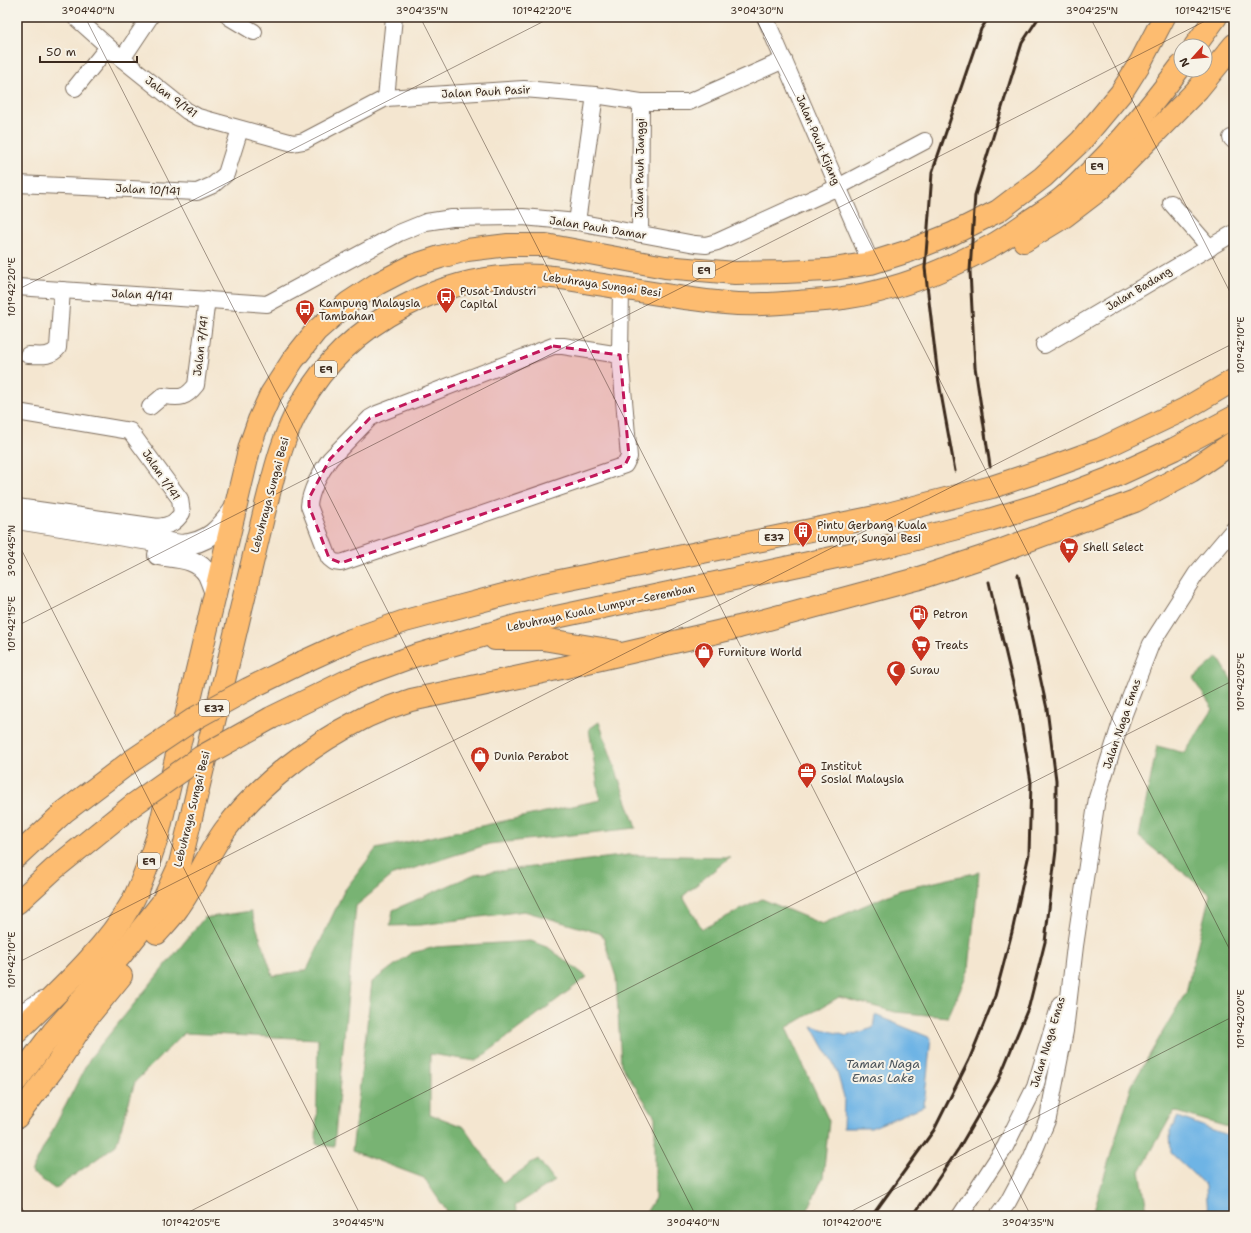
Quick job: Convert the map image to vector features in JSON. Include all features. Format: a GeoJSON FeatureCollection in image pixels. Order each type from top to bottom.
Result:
{"type":"FeatureCollection","features":[{"type":"Feature","properties":{"kind":"highway","name":"E9"},"geometry":{"type":"LineString","coordinates":[[17,1032],[96,951],[115,928],[132,903],[146,870],[158,835],[216,595],[250,446],[259,420],[271,394],[293,360],[316,331],[348,303],[377,284],[412,266],[467,250],[508,245],[546,245],[665,267],[735,273],[827,270],[872,263],[909,251],[952,234],[998,211],[1043,177],[1081,141],[1121,93],[1140,63],[1164,17]]}},
{"type":"Feature","properties":{"kind":"highway"},"geometry":{"type":"LineString","coordinates":[[1201,38],[1216,17]]}},
{"type":"Feature","properties":{"kind":"highway"},"geometry":{"type":"LineString","coordinates":[[993,245],[1024,242],[1065,216],[1099,190],[1198,89],[1234,45]]}},
{"type":"Feature","properties":{"kind":"highway","name":"Lebuhraya Sungai Besi"},"geometry":{"type":"LineString","coordinates":[[17,1080],[53,1032],[121,955],[162,903],[180,864],[276,465],[288,430],[301,404],[317,380],[340,353],[367,329],[397,310],[428,295],[457,285],[487,278],[543,276],[729,303],[778,303],[842,298],[903,285],[949,266],[993,245],[1061,199],[1111,153],[1173,77]]}},
{"type":"Feature","properties":{"kind":"highway","name":"E37"},"geometry":{"type":"LineString","coordinates":[[17,856],[64,812],[130,762],[197,717],[248,689],[351,640],[405,621],[545,584],[880,516],[992,487],[1101,449],[1185,409],[1234,380]]}},
{"type":"Feature","properties":{"kind":"highway","name":"Lebuhraya Kuala Lumpur–Seremban"},"geometry":{"type":"LineString","coordinates":[[17,903],[54,869],[133,804],[201,757],[271,718],[350,679],[467,639],[519,625],[898,544],[989,520],[1051,501],[1111,478],[1174,449],[1234,417]]}},
{"type":"Feature","properties":{"kind":"highway"},"geometry":{"type":"LineString","coordinates":[[17,1117],[86,1020],[178,908],[211,851],[226,829],[247,804],[289,766],[334,734],[361,719],[411,700],[566,667],[739,627],[902,583],[986,556],[1136,501],[1191,471],[1234,442]]}},
{"type":"Feature","properties":{"kind":"highway"},"geometry":{"type":"LineString","coordinates":[[467,639],[543,639],[623,653]]}},
{"type":"Feature","properties":{"kind":"street","name":"Jalan 9/141"},"geometry":{"type":"LineString","coordinates":[[75,17],[122,59],[187,111],[198,117],[240,129]]}},
{"type":"Feature","properties":{"kind":"street"},"geometry":{"type":"LineString","coordinates":[[122,59],[150,17]]}},
{"type":"Feature","properties":{"kind":"street"},"geometry":{"type":"LineString","coordinates":[[230,17],[254,32]]}},
{"type":"Feature","properties":{"kind":"street"},"geometry":{"type":"LineString","coordinates":[[386,98],[394,17]]}},
{"type":"Feature","properties":{"kind":"street","name":"Jalan Pauh Kijang"},"geometry":{"type":"LineString","coordinates":[[765,17],[872,263]]}},
{"type":"Feature","properties":{"kind":"street"},"geometry":{"type":"LineString","coordinates":[[75,88],[108,47]]}},
{"type":"Feature","properties":{"kind":"street","name":"Jalan Pauh Pasir"},"geometry":{"type":"LineString","coordinates":[[240,129],[293,143],[304,141],[386,98],[524,89],[595,95],[641,102],[689,102],[784,60]]}},
{"type":"Feature","properties":{"kind":"street"},"geometry":{"type":"LineString","coordinates":[[577,222],[595,95]]}},
{"type":"Feature","properties":{"kind":"street","name":"Jalan Pauh Janggi"},"geometry":{"type":"LineString","coordinates":[[640,234],[641,102]]}},
{"type":"Feature","properties":{"kind":"street","name":"Jalan 10/141"},"geometry":{"type":"LineString","coordinates":[[17,184],[197,192],[213,185],[226,174],[240,129]]}},
{"type":"Feature","properties":{"kind":"street","name":"Jalan Pauh Damar"},"geometry":{"type":"LineString","coordinates":[[267,304],[399,233],[426,222],[452,218],[523,216],[577,222],[706,245],[716,242],[838,187],[924,141]]}},
{"type":"Feature","properties":{"kind":"street"},"geometry":{"type":"LineString","coordinates":[[1171,203],[1210,248]]}},
{"type":"Feature","properties":{"kind":"street","name":"Jalan Badang"},"geometry":{"type":"LineString","coordinates":[[1044,345],[1234,233]]}},
{"type":"Feature","properties":{"kind":"street","name":"Jalan 4/141"},"geometry":{"type":"LineString","coordinates":[[17,287],[267,304]]}},
{"type":"Feature","properties":{"kind":"street"},"geometry":{"type":"LineString","coordinates":[[620,355],[563,346],[553,346],[370,418],[324,466],[309,498],[309,506],[329,558],[334,562],[341,563],[625,465],[629,457],[620,355],[621,288]]}},
{"type":"Feature","properties":{"kind":"street"},"geometry":{"type":"LineString","coordinates":[[28,355],[47,356],[53,354],[58,348],[62,290]]}},
{"type":"Feature","properties":{"kind":"street","name":"Jalan 7/141"},"geometry":{"type":"LineString","coordinates":[[150,407],[163,396],[179,398],[189,394],[196,385],[206,299]]}},
{"type":"Feature","properties":{"kind":"street","name":"Jalan 1/141"},"geometry":{"type":"LineString","coordinates":[[17,412],[130,431],[180,499],[182,513],[176,521],[168,526],[158,527],[17,507]]}},
{"type":"Feature","properties":{"kind":"street"},"geometry":{"type":"LineString","coordinates":[[17,519],[181,545],[193,544],[204,540],[217,530],[236,507]]}},
{"type":"Feature","properties":{"kind":"street","name":"Jalan Naga Emas"},"geometry":{"type":"LineString","coordinates":[[998,1216],[1008,1202],[1031,1159],[1048,1118],[1065,1031],[1075,946],[1097,798],[1122,719],[1151,644],[1196,574],[1234,529]]}},
{"type":"Feature","properties":{"kind":"street"},"geometry":{"type":"LineString","coordinates":[[17,532],[185,559],[199,563],[208,575],[216,595]]}},
{"type":"Feature","properties":{"kind":"street","name":"Jalan Naga Emas"},"geometry":{"type":"LineString","coordinates":[[960,1216],[1005,1147],[1035,1087],[1053,1029],[1075,946]]}},
{"type":"Feature","properties":{"kind":"street"},"geometry":{"type":"LineString","coordinates":[[17,1014],[58,990]]}},
{"type":"Feature","properties":{"kind":"highlighted area"},"geometry":{"type":"Polygon","coordinates":[[[553,346],[620,355],[629,457],[625,465],[341,563],[329,558],[309,506],[309,498],[330,459],[370,418],[553,346]]]}},
{"type":"Feature","properties":{"kind":"green space"},"geometry":{"type":"Polygon","coordinates":[[[1218,657],[1234,684],[1234,1129],[1174,1111],[1140,1171],[1148,1216],[1092,1216],[1132,1085],[1186,992],[1210,894],[1139,837],[1157,746],[1185,753],[1213,709],[1193,679],[1218,657]]]}},
{"type":"Feature","properties":{"kind":"green space"},"geometry":{"type":"Polygon","coordinates":[[[599,722],[636,828],[489,844],[393,875],[356,906],[334,1147],[316,1144],[318,1039],[184,1033],[135,1082],[116,1145],[55,1189],[31,1172],[90,1058],[204,918],[251,911],[273,976],[307,970],[344,891],[376,849],[600,800],[589,729],[599,722]]]}},
{"type":"Feature","properties":{"kind":"green space"},"geometry":{"type":"Polygon","coordinates":[[[629,855],[730,857],[683,896],[702,929],[762,899],[822,924],[900,890],[979,872],[969,969],[948,1017],[895,1012],[839,997],[786,1028],[829,1121],[823,1177],[805,1216],[644,1216],[655,1198],[655,1117],[621,1065],[616,977],[602,934],[524,911],[421,925],[390,926],[393,910],[475,874],[629,855]]]}},
{"type":"Feature","properties":{"kind":"green space"},"geometry":{"type":"Polygon","coordinates":[[[531,941],[549,948],[587,977],[476,1061],[430,1054],[430,1114],[464,1127],[503,1183],[538,1159],[554,1181],[515,1206],[519,1216],[450,1216],[424,1178],[352,1151],[372,982],[411,953],[436,947],[531,941]]]}},
{"type":"Feature","properties":{"kind":"water","name":"Taman Naga Emas Lake"},"geometry":{"type":"Polygon","coordinates":[[[875,1015],[931,1038],[924,1106],[871,1128],[843,1128],[844,1097],[836,1069],[812,1026],[847,1036],[873,1028],[875,1015]]]}},
{"type":"Feature","properties":{"kind":"water"},"geometry":{"type":"Polygon","coordinates":[[[1178,1117],[1234,1139],[1234,1216],[1208,1216],[1206,1186],[1171,1153],[1170,1131],[1178,1117]]]}},
{"type":"Feature","properties":{"kind":"railway"},"geometry":{"type":"LineString","coordinates":[[955,471],[938,377],[925,268],[932,173],[981,29],[989,17]]}},
{"type":"Feature","properties":{"kind":"railway"},"geometry":{"type":"LineString","coordinates":[[990,466],[975,367],[970,271],[975,195],[1022,43],[1039,17]]}},
{"type":"Feature","properties":{"kind":"railway"},"geometry":{"type":"LineString","coordinates":[[913,1216],[959,1148],[998,1081],[1029,1006],[1045,942],[1056,850],[1056,780],[1047,709],[1018,575]]}},
{"type":"Feature","properties":{"kind":"railway"},"geometry":{"type":"LineString","coordinates":[[872,1216],[934,1130],[969,1060],[995,996],[1012,932],[1029,854],[1031,782],[1019,709],[989,582]]}},
{"type":"Feature","properties":{"kind":"place","name":"Pusat Industri Capital"},"geometry":{"type":"Point","coordinates":[446,314]}},
{"type":"Feature","properties":{"kind":"place","name":"Kampung Malaysia Tambahan"},"geometry":{"type":"Point","coordinates":[305,326]}},
{"type":"Feature","properties":{"kind":"place","name":"Pintu Gerbang Kuala Lumpur, Sungai Besi"},"geometry":{"type":"Point","coordinates":[803,548]}},
{"type":"Feature","properties":{"kind":"place","name":"Shell Select"},"geometry":{"type":"Point","coordinates":[1069,564]}},
{"type":"Feature","properties":{"kind":"place","name":"Petron"},"geometry":{"type":"Point","coordinates":[919,631]}},
{"type":"Feature","properties":{"kind":"place","name":"Treats"},"geometry":{"type":"Point","coordinates":[921,662]}},
{"type":"Feature","properties":{"kind":"place","name":"Furniture World"},"geometry":{"type":"Point","coordinates":[704,669]}},
{"type":"Feature","properties":{"kind":"place","name":"Surau"},"geometry":{"type":"Point","coordinates":[896,687]}},
{"type":"Feature","properties":{"kind":"place","name":"Dunia Perabot"},"geometry":{"type":"Point","coordinates":[480,773]}},
{"type":"Feature","properties":{"kind":"place","name":"Institut Sosial Malaysia"},"geometry":{"type":"Point","coordinates":[807,789]}}]}
